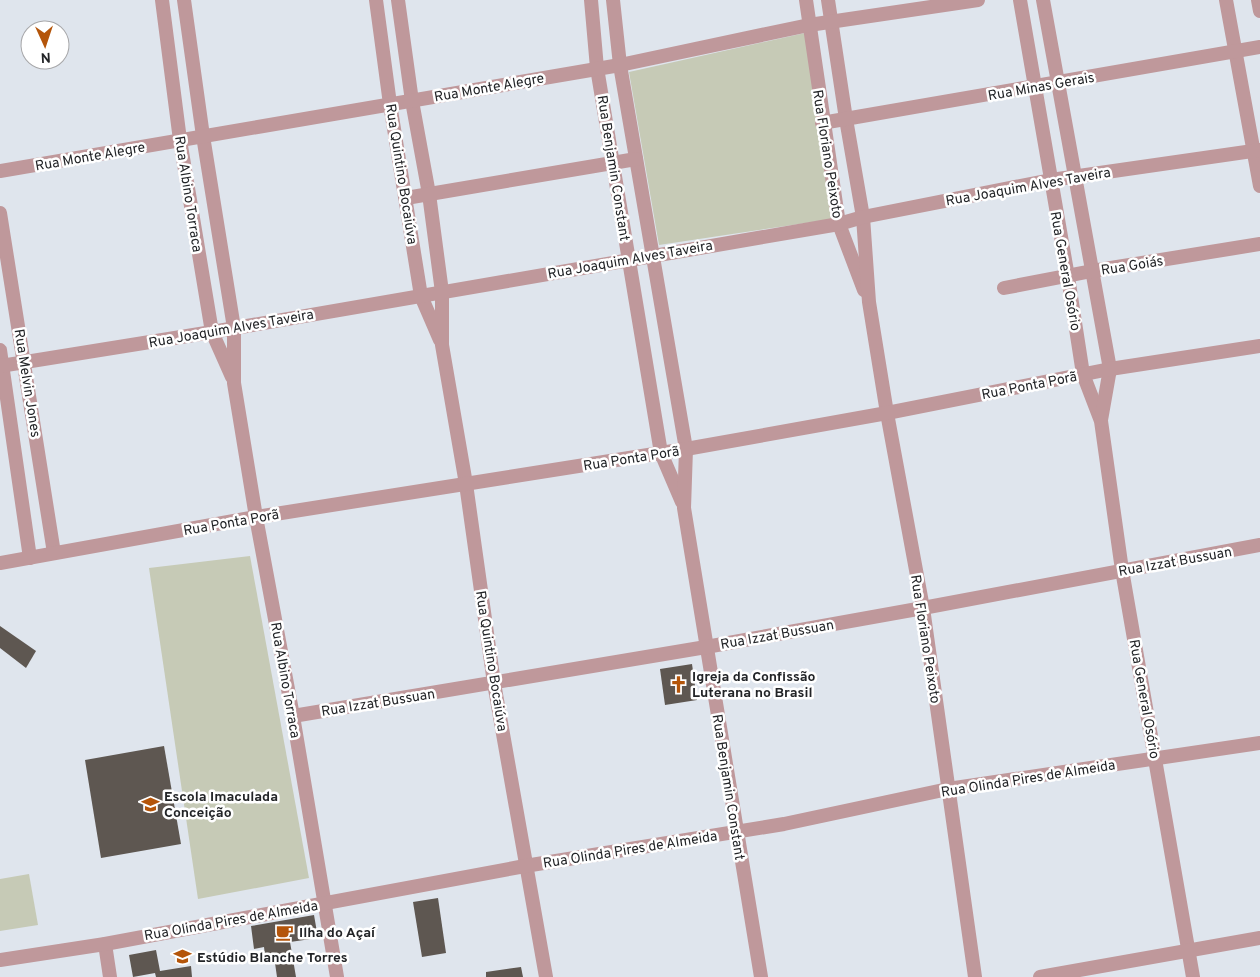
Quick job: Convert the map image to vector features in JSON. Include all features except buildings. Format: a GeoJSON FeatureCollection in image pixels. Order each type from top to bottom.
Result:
{"type":"FeatureCollection","features":[{"type":"Feature","properties":{"kind":"street","name":"Rua Albino Torraca"},"geometry":{"type":"LineString","coordinates":[[162,0],[180,140],[212,332],[234,383]]}},
{"type":"Feature","properties":{"kind":"street","name":"Rua Albino Torraca"},"geometry":{"type":"LineString","coordinates":[[184,0],[203,136],[234,328],[234,383],[256,517],[326,903],[337,977]]}},
{"type":"Feature","properties":{"kind":"street","name":"Rua Quintino Bocaiúva"},"geometry":{"type":"LineString","coordinates":[[376,0],[390,104],[421,296],[442,345]]}},
{"type":"Feature","properties":{"kind":"street","name":"Rua Quintino Bocaiúva"},"geometry":{"type":"LineString","coordinates":[[398,0],[412,100],[429,194],[442,292],[442,345],[466,484],[494,683],[546,977]]}},
{"type":"Feature","properties":{"kind":"street","name":"Rua Benjamin Constant"},"geometry":{"type":"LineString","coordinates":[[591,0],[597,68],[661,453],[684,508]]}},
{"type":"Feature","properties":{"kind":"street","name":"Rua Benjamin Constant"},"geometry":{"type":"LineString","coordinates":[[613,0],[620,65],[686,449],[684,508],[736,832],[762,977]]}},
{"type":"Feature","properties":{"kind":"street","name":"Rua Floriano Peixoto"},"geometry":{"type":"LineString","coordinates":[[806,0],[822,123],[838,224],[869,302]]}},
{"type":"Feature","properties":{"kind":"street","name":"Rua Floriano Peixoto"},"geometry":{"type":"LineString","coordinates":[[828,0],[863,217],[869,302],[887,413],[923,608],[975,977]]}},
{"type":"Feature","properties":{"kind":"street","name":"Rua Monte Alegre"},"geometry":{"type":"LineString","coordinates":[[0,171],[620,65],[809,25],[978,0]]}},
{"type":"Feature","properties":{"kind":"street","name":"Rua General Osório"},"geometry":{"type":"LineString","coordinates":[[1020,0],[1083,374],[1101,421],[1122,570],[1193,977]]}},
{"type":"Feature","properties":{"kind":"street","name":"Rua General Osório"},"geometry":{"type":"LineString","coordinates":[[1043,0],[1110,369],[1101,421]]}},
{"type":"Feature","properties":{"kind":"street"},"geometry":{"type":"LineString","coordinates":[[1226,0],[1258,151],[1260,186]]}},
{"type":"Feature","properties":{"kind":"street"},"geometry":{"type":"LineString","coordinates":[[1258,0],[1260,11]]}},
{"type":"Feature","properties":{"kind":"street","name":"Rua Minas Gerais"},"geometry":{"type":"LineString","coordinates":[[822,123],[1260,47]]}},
{"type":"Feature","properties":{"kind":"street","name":"Rua Joaquim Alves Taveira"},"geometry":{"type":"LineString","coordinates":[[1,366],[212,332],[838,224],[863,217],[1050,180],[1258,151]]}},
{"type":"Feature","properties":{"kind":"street"},"geometry":{"type":"LineString","coordinates":[[406,198],[636,159]]}},
{"type":"Feature","properties":{"kind":"street","name":"Rua Melvin Jones"},"geometry":{"type":"LineString","coordinates":[[0,213],[54,553]]}},
{"type":"Feature","properties":{"kind":"street","name":"Rua Goiás"},"geometry":{"type":"LineString","coordinates":[[1004,288],[1092,271],[1260,244]]}},
{"type":"Feature","properties":{"kind":"street","name":"Rua Ponta Porã"},"geometry":{"type":"LineString","coordinates":[[0,563],[256,517],[686,449],[887,413],[1110,369],[1260,346]]}},
{"type":"Feature","properties":{"kind":"street","name":"Rua Melvin Jones"},"geometry":{"type":"LineString","coordinates":[[0,350],[30,558]]}},
{"type":"Feature","properties":{"kind":"street","name":"Rua Izzat Bussuan"},"geometry":{"type":"LineString","coordinates":[[293,716],[923,608],[1260,546]]}},
{"type":"Feature","properties":{"kind":"street","name":"Rua Olinda Pires de Almeida"},"geometry":{"type":"LineString","coordinates":[[0,960],[105,944],[526,866],[784,824],[948,789],[1260,743]]}},
{"type":"Feature","properties":{"kind":"street"},"geometry":{"type":"LineString","coordinates":[[1040,977],[1260,938]]}},
{"type":"Feature","properties":{"kind":"street"},"geometry":{"type":"LineString","coordinates":[[105,944],[110,977]]}},
{"type":"Feature","properties":{"kind":"green space"},"geometry":{"type":"Polygon","coordinates":[[[805,33],[833,219],[659,245],[629,72],[805,33]]]}},
{"type":"Feature","properties":{"kind":"green space"},"geometry":{"type":"Polygon","coordinates":[[[250,556],[309,878],[198,899],[149,568],[250,556]]]}},
{"type":"Feature","properties":{"kind":"green space"},"geometry":{"type":"Polygon","coordinates":[[[29,874],[38,925],[0,931],[0,879],[29,874]]]}},
{"type":"Feature","properties":{"kind":"place","name":"Igreja da Confissão Luterana no Brasil"},"geometry":{"type":"Point","coordinates":[678,684]}},
{"type":"Feature","properties":{"kind":"place","name":"Escola Imaculada Conceição"},"geometry":{"type":"Point","coordinates":[150,804]}},
{"type":"Feature","properties":{"kind":"place","name":"Ilha do Açaí"},"geometry":{"type":"Point","coordinates":[285,932]}},
{"type":"Feature","properties":{"kind":"place","name":"Estúdio Blanche Torres"},"geometry":{"type":"Point","coordinates":[183,957]}}]}
